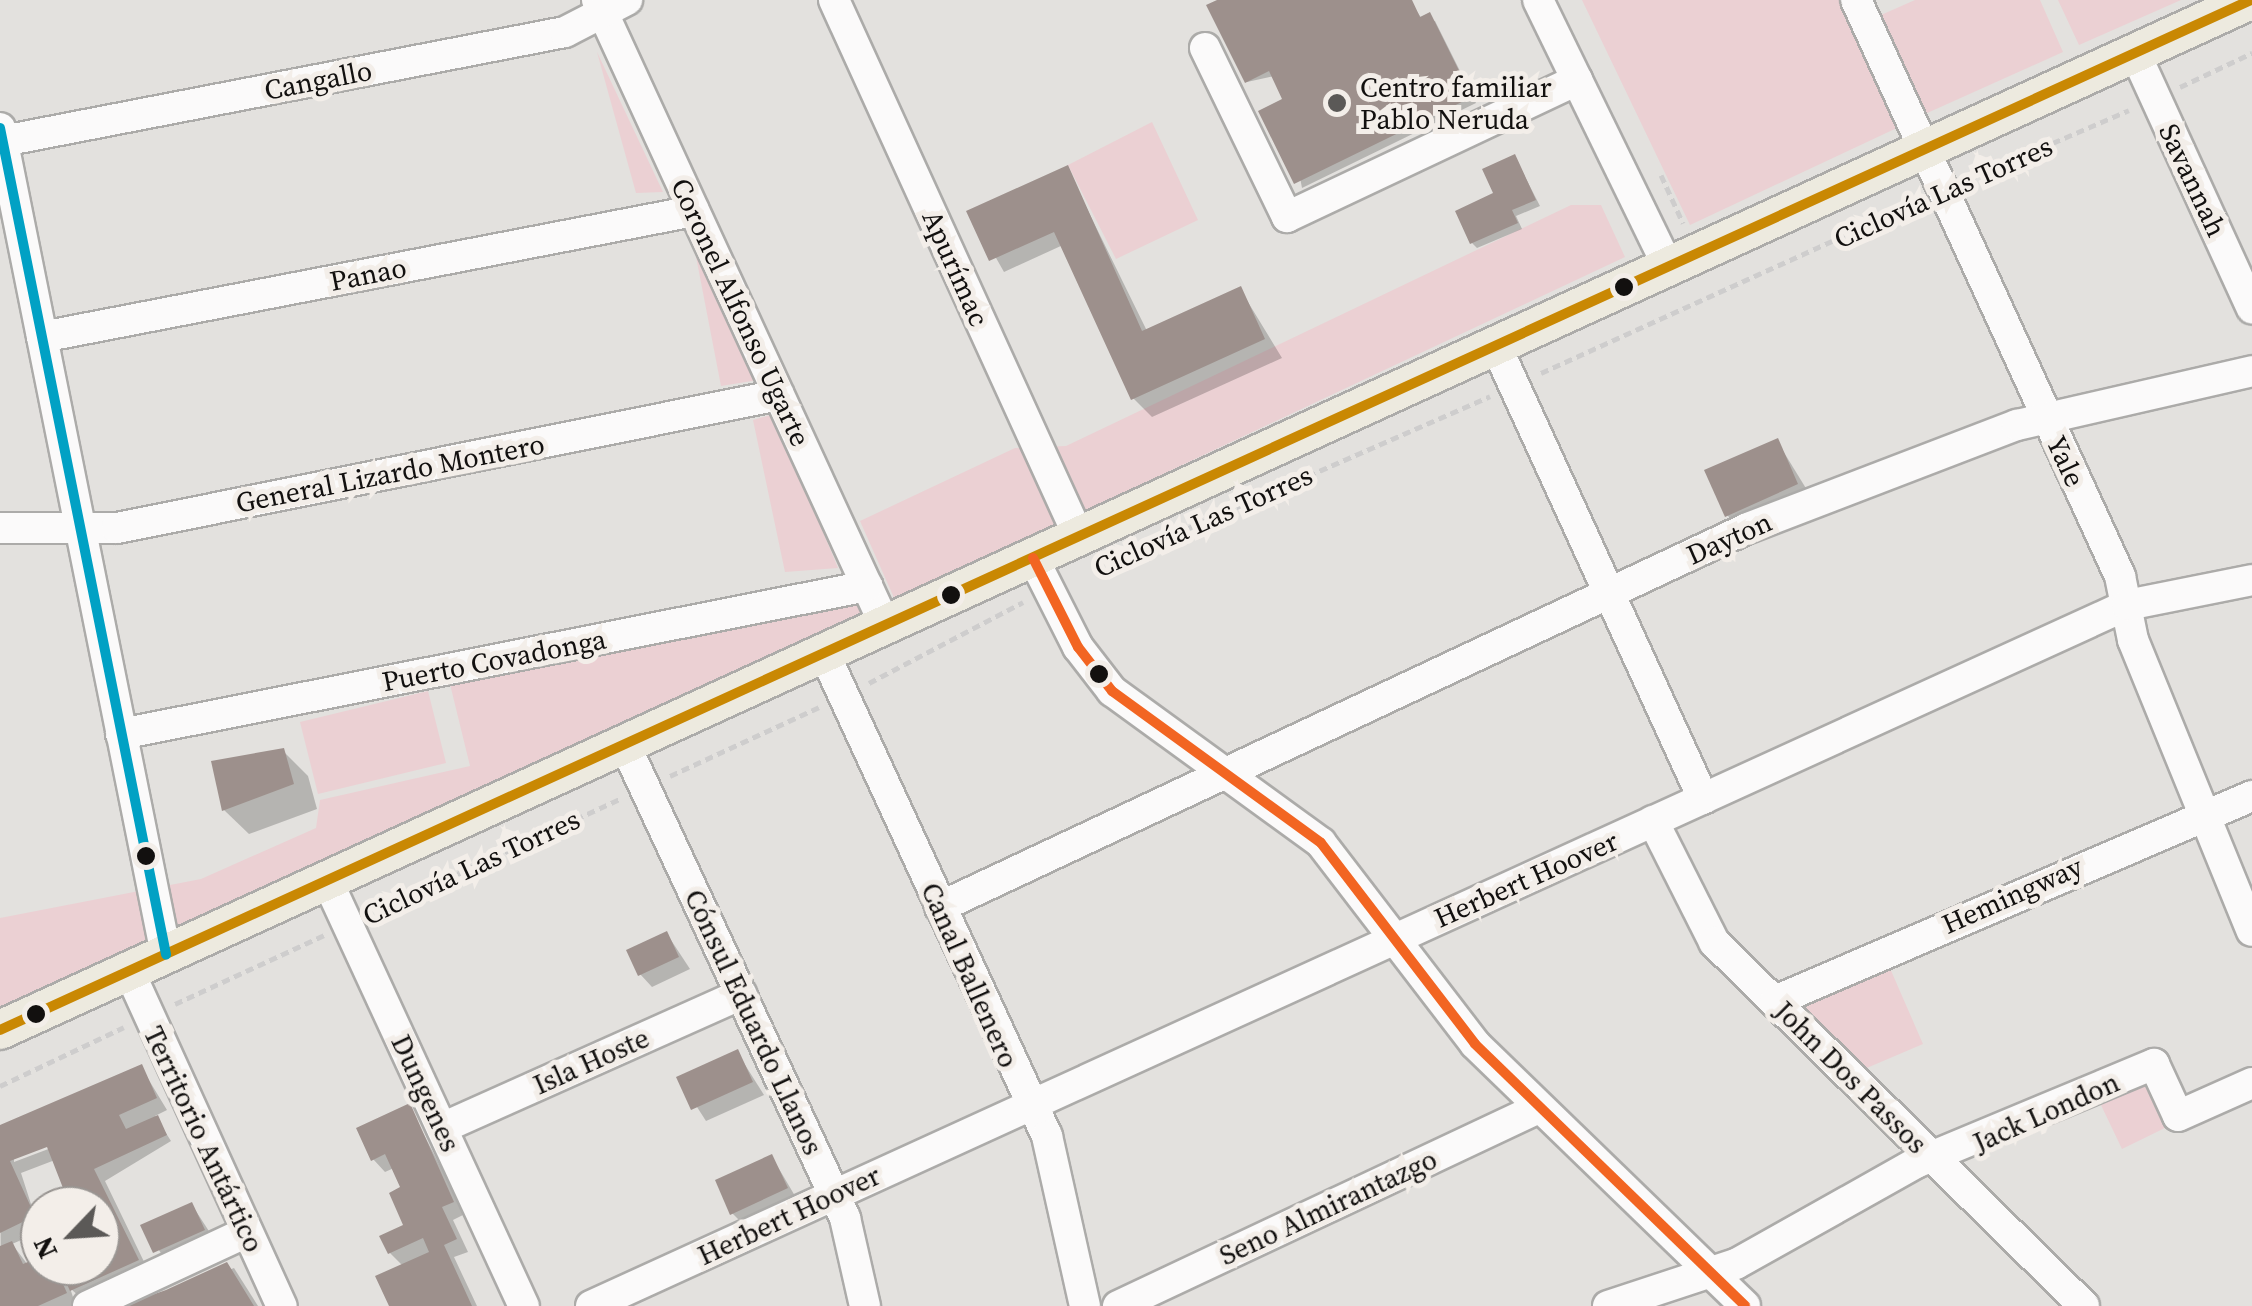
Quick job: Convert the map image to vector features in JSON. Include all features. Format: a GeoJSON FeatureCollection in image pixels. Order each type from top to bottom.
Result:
{"type":"FeatureCollection","features":[{"type":"Feature","properties":{"kind":"main road"},"geometry":{"type":"LineString","coordinates":[[0,1030],[885,625],[1041,573],[1079,537],[2251,0]]}},
{"type":"Feature","properties":{"kind":"street","name":"Apurímac"},"geometry":{"type":"LineString","coordinates":[[834,0],[1079,537]]}},
{"type":"Feature","properties":{"kind":"street"},"geometry":{"type":"LineString","coordinates":[[1538,0],[1577,80],[1683,260]]}},
{"type":"Feature","properties":{"kind":"street","name":"Yale"},"geometry":{"type":"LineString","coordinates":[[1856,0],[1920,152],[2046,417],[2128,606],[2198,812],[2252,931]]}},
{"type":"Feature","properties":{"kind":"street","name":"Cangallo"},"geometry":{"type":"LineString","coordinates":[[1,135],[565,32],[609,5]]}},
{"type":"Feature","properties":{"kind":"street","name":"Coronel Alfonso Ugarte"},"geometry":{"type":"LineString","coordinates":[[609,5],[694,211],[885,625]]}},
{"type":"Feature","properties":{"kind":"street"},"geometry":{"type":"LineString","coordinates":[[1205,48],[1287,217],[1577,80]]}},
{"type":"Feature","properties":{"kind":"street","name":"Savannah"},"geometry":{"type":"LineString","coordinates":[[2135,53],[2251,301]]}},
{"type":"Feature","properties":{"kind":"street"},"geometry":{"type":"LineString","coordinates":[[1,135],[166,954]]}},
{"type":"Feature","properties":{"kind":"street","name":"Panao"},"geometry":{"type":"LineString","coordinates":[[42,337],[694,211]]}},
{"type":"Feature","properties":{"kind":"street"},"geometry":{"type":"LineString","coordinates":[[1496,346],[1703,799]]}},
{"type":"Feature","properties":{"kind":"street","name":"Dayton"},"geometry":{"type":"LineString","coordinates":[[1228,771],[1764,522],[2046,417],[2252,372]]}},
{"type":"Feature","properties":{"kind":"street","name":"General Lizardo Montero"},"geometry":{"type":"LineString","coordinates":[[0,528],[79,523],[116,528],[779,395]]}},
{"type":"Feature","properties":{"kind":"street"},"geometry":{"type":"LineString","coordinates":[[1041,573],[1112,691],[1228,771],[1321,843],[1400,937],[1475,1044],[1745,1306]]}},
{"type":"Feature","properties":{"kind":"street","name":"Herbert Hoover"},"geometry":{"type":"LineString","coordinates":[[591,1306],[640,1295],[834,1194],[2128,606],[2252,580]]}},
{"type":"Feature","properties":{"kind":"street","name":"Puerto Covadonga"},"geometry":{"type":"LineString","coordinates":[[121,734],[867,586]]}},
{"type":"Feature","properties":{"kind":"street","name":"Canal Ballenero"},"geometry":{"type":"LineString","coordinates":[[824,653],[1052,1149],[1085,1306]]}},
{"type":"Feature","properties":{"kind":"street","name":"Cónsul Eduardo Llanos"},"geometry":{"type":"LineString","coordinates":[[625,745],[834,1194],[865,1306]]}},
{"type":"Feature","properties":{"kind":"street"},"geometry":{"type":"LineString","coordinates":[[940,908],[1228,771]]}},
{"type":"Feature","properties":{"kind":"street","name":"Hemingway"},"geometry":{"type":"LineString","coordinates":[[1776,1001],[2198,812],[2252,796]]}},
{"type":"Feature","properties":{"kind":"street","name":"John Dos Passos"},"geometry":{"type":"LineString","coordinates":[[1654,822],[1714,942],[2084,1306]]}},
{"type":"Feature","properties":{"kind":"street","name":"Dungenes"},"geometry":{"type":"LineString","coordinates":[[327,880],[524,1306]]}},
{"type":"Feature","properties":{"kind":"street","name":"Territorio Antártico"},"geometry":{"type":"LineString","coordinates":[[128,971],[282,1306]]}},
{"type":"Feature","properties":{"kind":"street","name":"Isla Hoste"},"geometry":{"type":"LineString","coordinates":[[442,1128],[741,994]]}},
{"type":"Feature","properties":{"kind":"street","name":"Jack London"},"geometry":{"type":"LineString","coordinates":[[1608,1306],[1708,1270],[1736,1264],[1933,1158],[2154,1064],[2178,1116],[2252,1083]]}},
{"type":"Feature","properties":{"kind":"street","name":"Seno Almirantazgo"},"geometry":{"type":"LineString","coordinates":[[1118,1306],[1538,1108]]}},
{"type":"Feature","properties":{"kind":"street"},"geometry":{"type":"LineString","coordinates":[[88,1306],[247,1232]]}},
{"type":"Feature","properties":{"kind":"path","name":"Ciclovía Las Torres"},"geometry":{"type":"LineString","coordinates":[[1120,558],[1514,386],[2252,53]]}},
{"type":"Feature","properties":{"kind":"path"},"geometry":{"type":"LineString","coordinates":[[1662,175],[1683,260]]}},
{"type":"Feature","properties":{"kind":"path","name":"Ciclovía Las Torres"},"geometry":{"type":"LineString","coordinates":[[0,1086],[844,696],[1041,573]]}},
{"type":"Feature","properties":{"kind":"shaded area"},"geometry":{"type":"Polygon","coordinates":[[[1582,0],[1840,0],[1899,127],[1690,225],[1582,0]]]}},
{"type":"Feature","properties":{"kind":"shaded area"},"geometry":{"type":"Polygon","coordinates":[[[1915,0],[2040,0],[2063,52],[1925,114],[1881,15],[1915,0]]]}},
{"type":"Feature","properties":{"kind":"shaded area"},"geometry":{"type":"Polygon","coordinates":[[[2058,0],[2181,0],[2079,45],[2058,0]]]}},
{"type":"Feature","properties":{"kind":"shaded area"},"geometry":{"type":"Polygon","coordinates":[[[597,52],[663,192],[636,193],[597,52]]]}},
{"type":"Feature","properties":{"kind":"shaded area"},"geometry":{"type":"Polygon","coordinates":[[[1152,122],[1198,220],[1116,259],[1068,165],[1152,122]]]}},
{"type":"Feature","properties":{"kind":"shaded area"},"geometry":{"type":"Polygon","coordinates":[[[1571,205],[1601,205],[1625,257],[895,600],[860,521],[1015,448],[1066,446],[1571,205]]]}},
{"type":"Feature","properties":{"kind":"shaded area"},"geometry":{"type":"Polygon","coordinates":[[[693,241],[758,380],[721,386],[693,241]]]}},
{"type":"Feature","properties":{"kind":"shaded area"},"geometry":{"type":"Polygon","coordinates":[[[774,414],[838,568],[785,572],[753,420],[774,414]]]}},
{"type":"Feature","properties":{"kind":"shaded area"},"geometry":{"type":"Polygon","coordinates":[[[862,603],[867,611],[0,1008],[0,918],[201,879],[316,828],[320,800],[470,766],[449,680],[862,603]]]}},
{"type":"Feature","properties":{"kind":"shaded area"},"geometry":{"type":"Polygon","coordinates":[[[428,691],[446,763],[318,794],[300,722],[428,691]]]}},
{"type":"Feature","properties":{"kind":"shaded area"},"geometry":{"type":"Polygon","coordinates":[[[1889,966],[1923,1044],[1862,1070],[1797,1006],[1889,966]]]}},
{"type":"Feature","properties":{"kind":"shaded area"},"geometry":{"type":"Polygon","coordinates":[[[2150,1081],[2171,1125],[2122,1149],[2101,1105],[2150,1081]]]}},
{"type":"Feature","properties":{"kind":"building"},"geometry":{"type":"Polygon","coordinates":[[[1217,0],[1412,0],[1420,17],[1430,12],[1472,97],[1294,184],[1258,111],[1282,99],[1269,71],[1245,83],[1206,5],[1217,0]]]}},
{"type":"Feature","properties":{"kind":"building"},"geometry":{"type":"Polygon","coordinates":[[[1515,154],[1536,200],[1512,210],[1518,223],[1470,244],[1455,211],[1493,193],[1482,169],[1515,154]]]}},
{"type":"Feature","properties":{"kind":"building"},"geometry":{"type":"Polygon","coordinates":[[[1068,165],[1142,331],[1241,286],[1265,339],[1131,400],[1054,232],[989,261],[966,211],[1068,165]]]}},
{"type":"Feature","properties":{"kind":"building"},"geometry":{"type":"Polygon","coordinates":[[[1778,438],[1798,484],[1725,517],[1704,470],[1778,438]]]}},
{"type":"Feature","properties":{"kind":"building"},"geometry":{"type":"Polygon","coordinates":[[[284,748],[294,784],[222,811],[211,761],[284,748]]]}},
{"type":"Feature","properties":{"kind":"building"},"geometry":{"type":"Polygon","coordinates":[[[667,931],[679,957],[638,976],[626,950],[667,931]]]}},
{"type":"Feature","properties":{"kind":"building"},"geometry":{"type":"Polygon","coordinates":[[[738,1049],[753,1082],[691,1110],[676,1077],[738,1049]]]}},
{"type":"Feature","properties":{"kind":"building"},"geometry":{"type":"Polygon","coordinates":[[[142,1064],[157,1098],[119,1115],[126,1129],[158,1115],[167,1135],[94,1169],[102,1186],[62,1186],[47,1147],[10,1161],[21,1186],[20,1223],[0,1233],[0,1125],[142,1064]]]}},
{"type":"Feature","properties":{"kind":"building"},"geometry":{"type":"Polygon","coordinates":[[[410,1103],[454,1202],[442,1207],[457,1239],[444,1245],[472,1306],[389,1306],[375,1276],[429,1252],[423,1238],[388,1254],[379,1236],[403,1225],[389,1193],[400,1187],[385,1154],[371,1161],[356,1128],[410,1103]]]}},
{"type":"Feature","properties":{"kind":"building"},"geometry":{"type":"Polygon","coordinates":[[[772,1154],[788,1188],[730,1215],[715,1180],[772,1154]]]}},
{"type":"Feature","properties":{"kind":"building"},"geometry":{"type":"Polygon","coordinates":[[[192,1202],[205,1230],[153,1253],[140,1225],[192,1202]]]}},
{"type":"Feature","properties":{"kind":"building"},"geometry":{"type":"Polygon","coordinates":[[[120,1222],[139,1260],[120,1269],[120,1222]]]}},
{"type":"Feature","properties":{"kind":"building"},"geometry":{"type":"Polygon","coordinates":[[[12,1241],[20,1258],[20,1286],[64,1286],[67,1293],[38,1306],[0,1306],[0,1246],[12,1241]]]}},
{"type":"Feature","properties":{"kind":"building"},"geometry":{"type":"Polygon","coordinates":[[[227,1262],[254,1306],[120,1306],[166,1290],[227,1262]]]}},
{"type":"Feature","properties":{"kind":"transit line"},"geometry":{"type":"LineString","coordinates":[[0,1030],[2251,0]]}},
{"type":"Feature","properties":{"kind":"transit line"},"geometry":{"type":"LineString","coordinates":[[0,128],[166,954]]}},
{"type":"Feature","properties":{"kind":"transit line"},"geometry":{"type":"LineString","coordinates":[[1033,558],[1078,647],[1112,691],[1321,843],[1475,1044],[1745,1306]]}},
{"type":"Feature","properties":{"kind":"place","name":"Centro familiar Pablo Neruda"},"geometry":{"type":"Point","coordinates":[1337,103]}}]}
